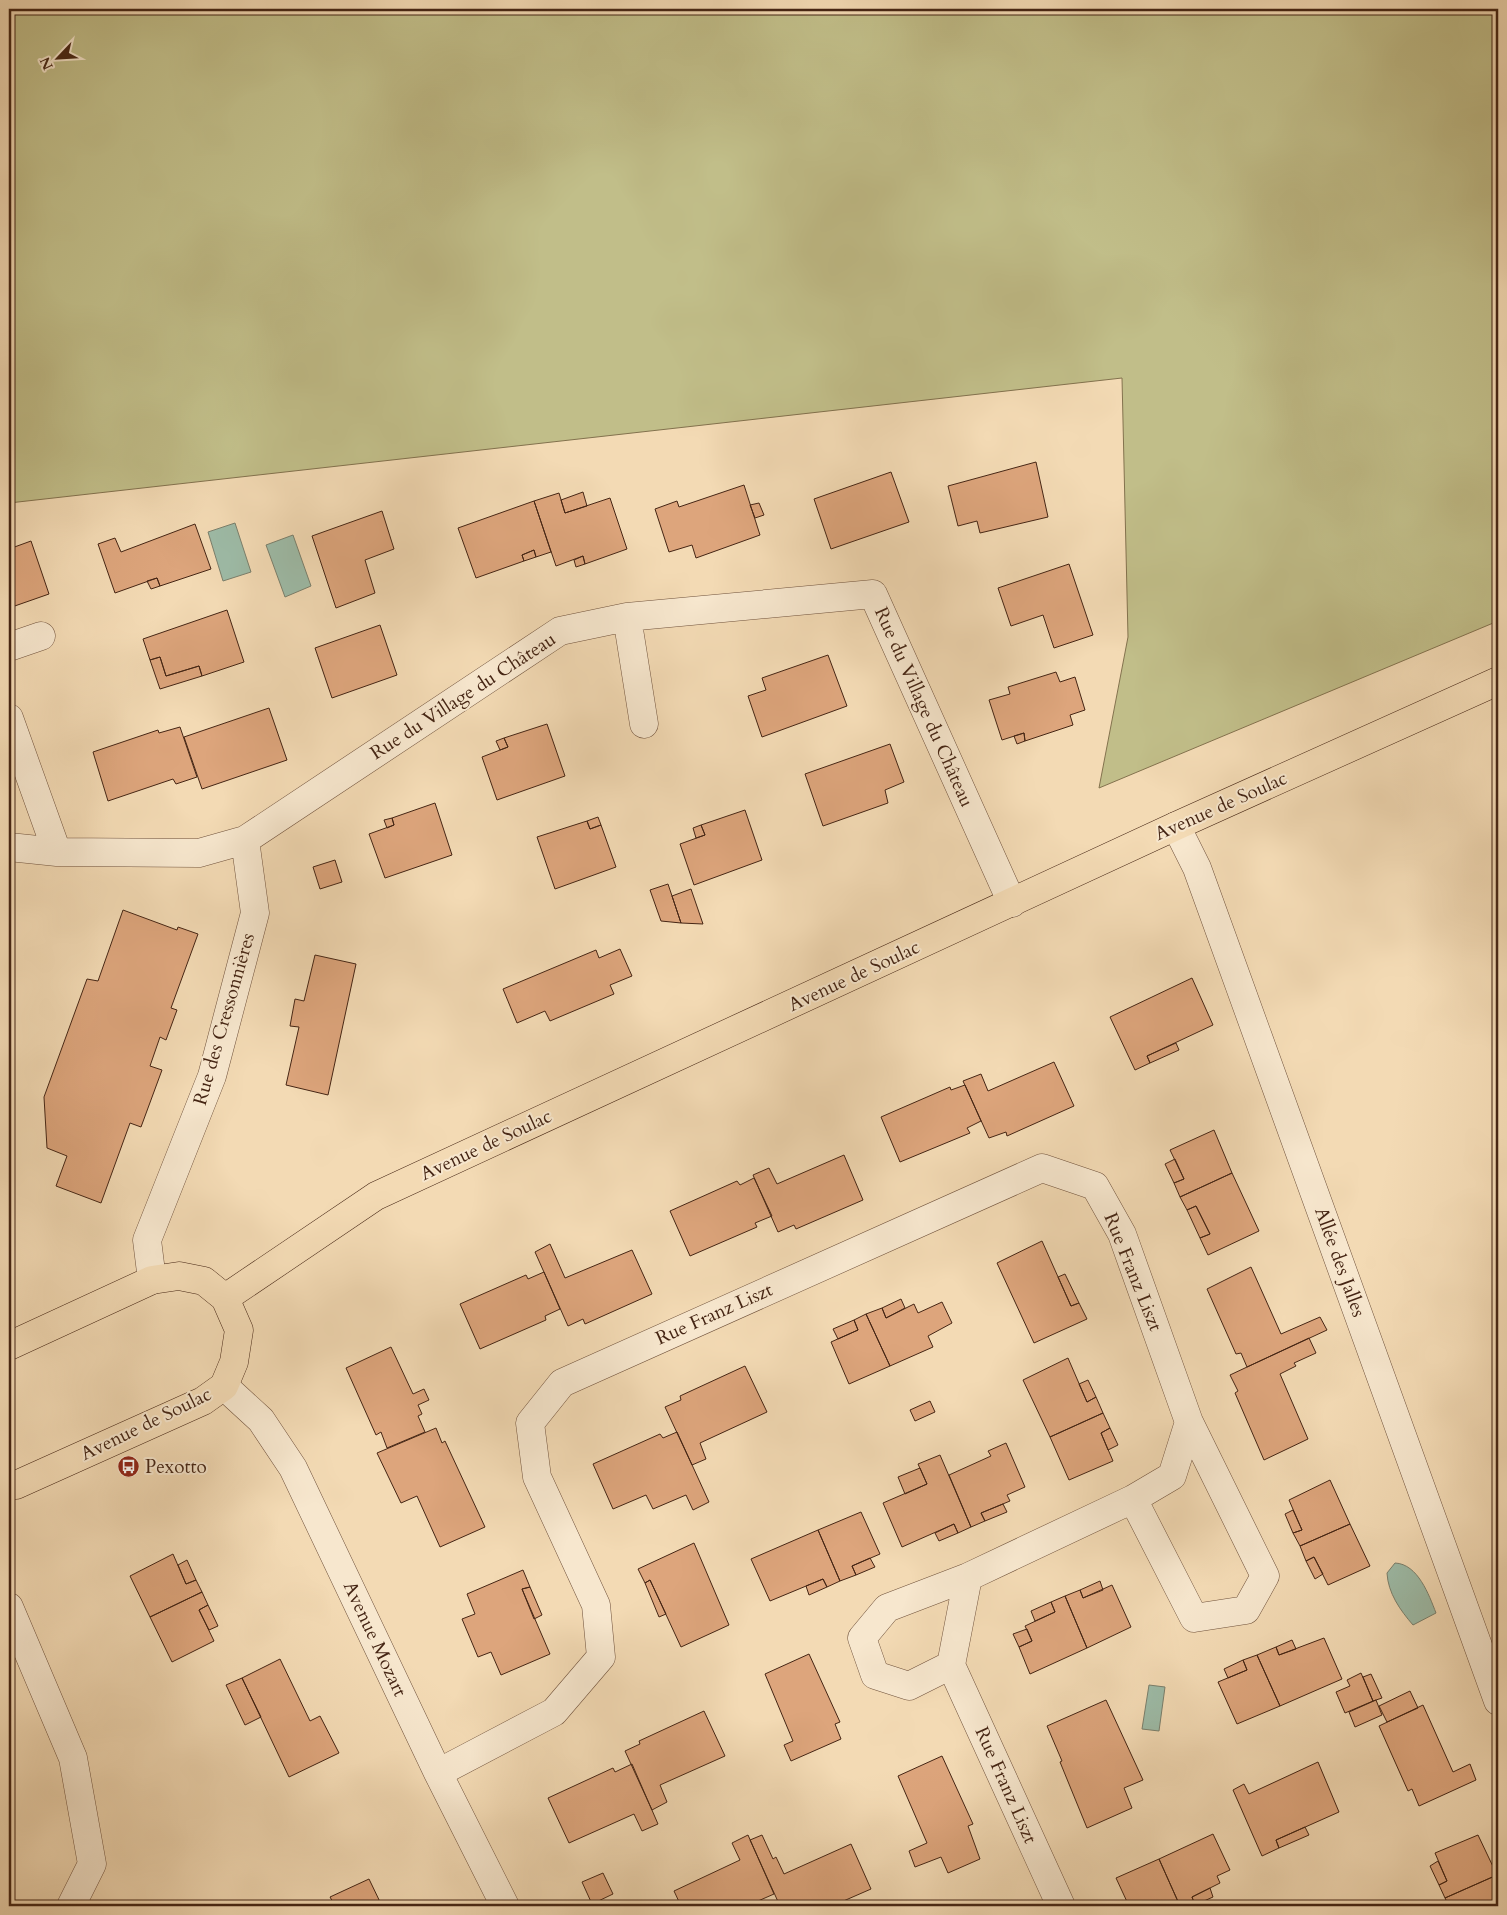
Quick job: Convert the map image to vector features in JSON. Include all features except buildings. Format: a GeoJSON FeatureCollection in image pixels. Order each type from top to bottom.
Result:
{"type":"FeatureCollection","features":[{"type":"Feature","properties":{"kind":"main road","name":"Avenue de Soulac"},"geometry":{"type":"LineString","coordinates":[[224,1298],[376,1196],[1176,826],[1498,680]]}},
{"type":"Feature","properties":{"kind":"main road","name":"Avenue de Soulac"},"geometry":{"type":"LineString","coordinates":[[9,1346],[152,1280],[179,1276],[204,1280],[224,1298],[239,1330],[234,1362],[224,1386],[203,1402],[16,1485],[9,1485]]}},
{"type":"Feature","properties":{"kind":"street","name":"Rue du Village du Château"},"geometry":{"type":"LineString","coordinates":[[9,847],[57,852],[199,853],[245,840],[560,631],[627,617],[873,594],[1012,903]]}},
{"type":"Feature","properties":{"kind":"street"},"geometry":{"type":"LineString","coordinates":[[627,617],[644,724]]}},
{"type":"Feature","properties":{"kind":"street"},"geometry":{"type":"LineString","coordinates":[[9,647],[41,636]]}},
{"type":"Feature","properties":{"kind":"street"},"geometry":{"type":"LineString","coordinates":[[9,718],[57,852]]}},
{"type":"Feature","properties":{"kind":"street","name":"Allée des Jalles"},"geometry":{"type":"LineString","coordinates":[[1176,826],[1197,868],[1498,1701]]}},
{"type":"Feature","properties":{"kind":"street","name":"Rue des Cressonnières"},"geometry":{"type":"LineString","coordinates":[[152,1280],[148,1240],[212,1076],[255,913],[245,840]]}},
{"type":"Feature","properties":{"kind":"street","name":"Rue Franz Liszt"},"geometry":{"type":"LineString","coordinates":[[438,1773],[554,1712],[601,1657],[596,1605],[537,1477],[530,1423],[562,1383],[1042,1168],[1095,1186],[1122,1234],[1189,1422],[1265,1576],[1246,1610],[1194,1618],[1133,1499]]}},
{"type":"Feature","properties":{"kind":"street","name":"Avenue Mozart"},"geometry":{"type":"LineString","coordinates":[[224,1386],[261,1420],[293,1468],[438,1773],[505,1906]]}},
{"type":"Feature","properties":{"kind":"street"},"geometry":{"type":"LineString","coordinates":[[968,1577],[951,1664],[909,1686],[875,1675],[862,1638],[887,1608],[968,1577],[1133,1499],[1172,1476],[1189,1422]]}},
{"type":"Feature","properties":{"kind":"street"},"geometry":{"type":"LineString","coordinates":[[9,1607],[73,1758],[92,1864],[71,1906]]}},
{"type":"Feature","properties":{"kind":"street","name":"Rue Franz Liszt"},"geometry":{"type":"LineString","coordinates":[[951,1664],[1061,1906]]}},
{"type":"Feature","properties":{"kind":"shaded area"},"geometry":{"type":"Polygon","coordinates":[[[9,9],[1498,9],[1498,621],[1099,788],[1128,637],[1122,378],[9,503],[9,9]]]}},
{"type":"Feature","properties":{"kind":"shaded area"},"geometry":{"type":"Polygon","coordinates":[[[235,523],[251,572],[223,581],[208,532],[235,523]]]}},
{"type":"Feature","properties":{"kind":"shaded area"},"geometry":{"type":"Polygon","coordinates":[[[293,535],[311,586],[285,597],[266,545],[293,535]]]}},
{"type":"Feature","properties":{"kind":"shaded area"},"geometry":{"type":"Polygon","coordinates":[[[1395,1563],[1410,1569],[1422,1582],[1436,1613],[1413,1625],[1408,1619],[1399,1607],[1388,1580],[1387,1573],[1395,1563]]]}},
{"type":"Feature","properties":{"kind":"shaded area"},"geometry":{"type":"Polygon","coordinates":[[[1149,1685],[1165,1687],[1159,1731],[1142,1729],[1149,1685]]]}},
{"type":"Feature","properties":{"kind":"place","name":"Pexotto"},"geometry":{"type":"Point","coordinates":[129,1467]}}]}
